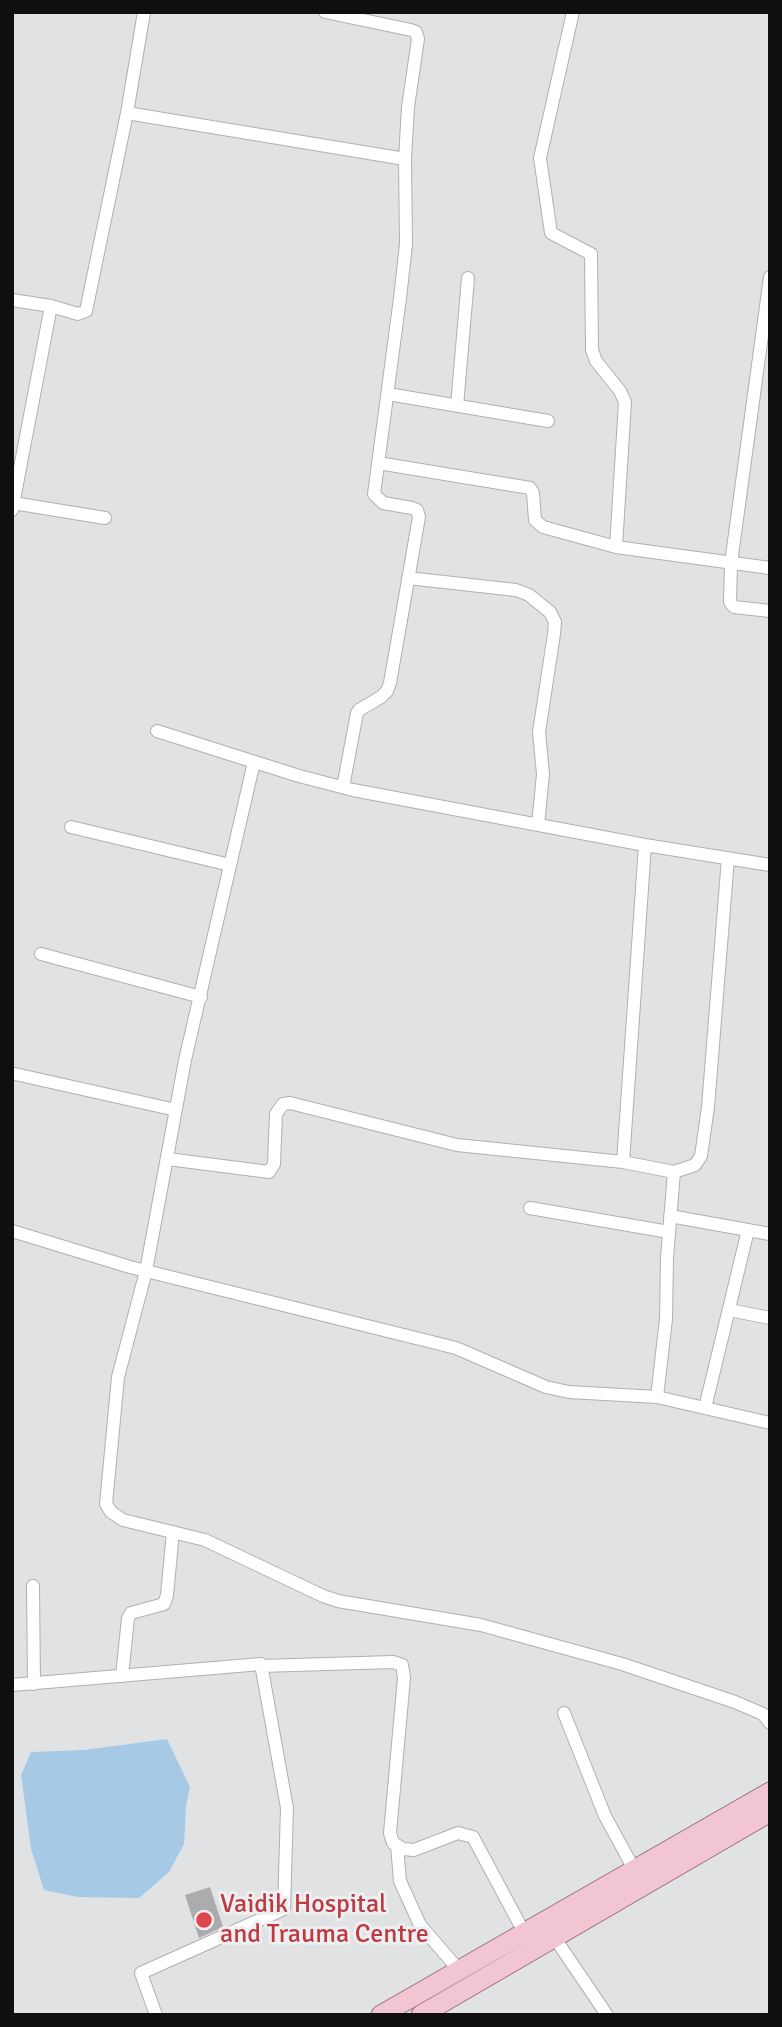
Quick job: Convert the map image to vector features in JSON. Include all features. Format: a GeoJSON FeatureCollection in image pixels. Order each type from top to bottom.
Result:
{"type":"FeatureCollection","features":[{"type":"Feature","properties":{"kind":"main road"},"geometry":{"type":"LineString","coordinates":[[421,2015],[762,1816],[770,1792]]}},
{"type":"Feature","properties":{"kind":"main road"},"geometry":{"type":"LineString","coordinates":[[381,2015],[635,1871],[762,1816]]}},
{"type":"Feature","properties":{"kind":"street"},"geometry":{"type":"LineString","coordinates":[[12,300],[51,306],[78,314],[86,311],[127,113],[144,12]]}},
{"type":"Feature","properties":{"kind":"street"},"geometry":{"type":"LineString","coordinates":[[326,12],[416,32],[418,39],[408,107],[405,244],[374,494],[383,503],[417,510],[419,517],[390,682],[381,697],[357,713],[344,787]]}},
{"type":"Feature","properties":{"kind":"street"},"geometry":{"type":"LineString","coordinates":[[573,12],[540,158],[551,233],[591,254],[592,350],[596,361],[620,391],[625,402],[616,547]]}},
{"type":"Feature","properties":{"kind":"street"},"geometry":{"type":"LineString","coordinates":[[127,113],[405,159]]}},
{"type":"Feature","properties":{"kind":"street"},"geometry":{"type":"LineString","coordinates":[[770,277],[767,320],[731,563],[730,605],[770,611]]}},
{"type":"Feature","properties":{"kind":"street"},"geometry":{"type":"LineString","coordinates":[[457,406],[468,278]]}},
{"type":"Feature","properties":{"kind":"street"},"geometry":{"type":"LineString","coordinates":[[51,306],[13,506],[105,518]]}},
{"type":"Feature","properties":{"kind":"street"},"geometry":{"type":"LineString","coordinates":[[388,394],[548,421]]}},
{"type":"Feature","properties":{"kind":"street"},"geometry":{"type":"LineString","coordinates":[[378,463],[524,486],[533,492],[537,524],[616,547],[770,568]]}},
{"type":"Feature","properties":{"kind":"street"},"geometry":{"type":"LineString","coordinates":[[408,578],[516,590],[528,595],[550,612],[555,622],[539,732],[543,774],[538,825]]}},
{"type":"Feature","properties":{"kind":"street"},"geometry":{"type":"LineString","coordinates":[[157,731],[344,787],[645,845],[770,865]]}},
{"type":"Feature","properties":{"kind":"street"},"geometry":{"type":"LineString","coordinates":[[254,762],[176,1110],[146,1271],[118,1377],[106,1504],[111,1512],[123,1520],[205,1540],[338,1601],[443,1616],[622,1664],[735,1702],[763,1714],[770,1723]]}},
{"type":"Feature","properties":{"kind":"street"},"geometry":{"type":"LineString","coordinates":[[71,827],[230,865]]}},
{"type":"Feature","properties":{"kind":"street"},"geometry":{"type":"LineString","coordinates":[[623,1162],[645,845]]}},
{"type":"Feature","properties":{"kind":"street"},"geometry":{"type":"LineString","coordinates":[[168,1159],[269,1172],[274,1164],[276,1114],[279,1108],[290,1103],[457,1145],[623,1162],[674,1171],[695,1165],[701,1156],[708,1107],[728,858]]}},
{"type":"Feature","properties":{"kind":"street"},"geometry":{"type":"LineString","coordinates":[[41,954],[201,997]]}},
{"type":"Feature","properties":{"kind":"street"},"geometry":{"type":"LineString","coordinates":[[15,1074],[176,1110]]}},
{"type":"Feature","properties":{"kind":"street"},"geometry":{"type":"LineString","coordinates":[[657,1397],[666,1319],[674,1171]]}},
{"type":"Feature","properties":{"kind":"street"},"geometry":{"type":"LineString","coordinates":[[530,1208],[669,1232]]}},
{"type":"Feature","properties":{"kind":"street"},"geometry":{"type":"LineString","coordinates":[[670,1216],[770,1234]]}},
{"type":"Feature","properties":{"kind":"street"},"geometry":{"type":"LineString","coordinates":[[705,1408],[748,1230]]}},
{"type":"Feature","properties":{"kind":"street"},"geometry":{"type":"LineString","coordinates":[[12,1231],[146,1271],[456,1349],[546,1387],[569,1392],[657,1397],[770,1423]]}},
{"type":"Feature","properties":{"kind":"street"},"geometry":{"type":"LineString","coordinates":[[729,1310],[770,1318]]}},
{"type":"Feature","properties":{"kind":"street"},"geometry":{"type":"LineString","coordinates":[[122,1676],[128,1618],[131,1613],[164,1604],[173,1532]]}},
{"type":"Feature","properties":{"kind":"street"},"geometry":{"type":"LineString","coordinates":[[33,1586],[34,1684]]}},
{"type":"Feature","properties":{"kind":"street"},"geometry":{"type":"LineString","coordinates":[[12,1685],[261,1664],[393,1662],[402,1665],[404,1678],[390,1833],[393,1843],[403,1849],[414,1850],[458,1833],[473,1837],[533,1951]]}},
{"type":"Feature","properties":{"kind":"street"},"geometry":{"type":"LineString","coordinates":[[156,2015],[141,1973],[284,1909],[287,1808],[261,1666]]}},
{"type":"Feature","properties":{"kind":"street"},"geometry":{"type":"LineString","coordinates":[[564,1713],[605,1816],[635,1871]]}},
{"type":"Feature","properties":{"kind":"street"},"geometry":{"type":"LineString","coordinates":[[397,1845],[400,1881],[420,1925],[459,1970]]}},
{"type":"Feature","properties":{"kind":"street"},"geometry":{"type":"LineString","coordinates":[[554,1937],[607,2015]]}},
{"type":"Feature","properties":{"kind":"water"},"geometry":{"type":"Polygon","coordinates":[[[167,1739],[190,1787],[184,1844],[169,1872],[139,1898],[78,1897],[44,1890],[31,1849],[21,1775],[31,1752],[84,1750],[167,1739]]]}},
{"type":"Feature","properties":{"kind":"building"},"geometry":{"type":"Polygon","coordinates":[[[210,1887],[223,1927],[199,1938],[185,1895],[210,1887]]]}},
{"type":"Feature","properties":{"kind":"place","name":"Vaidik Hospital and Trauma Centre"},"geometry":{"type":"Point","coordinates":[204,1920]}}]}
